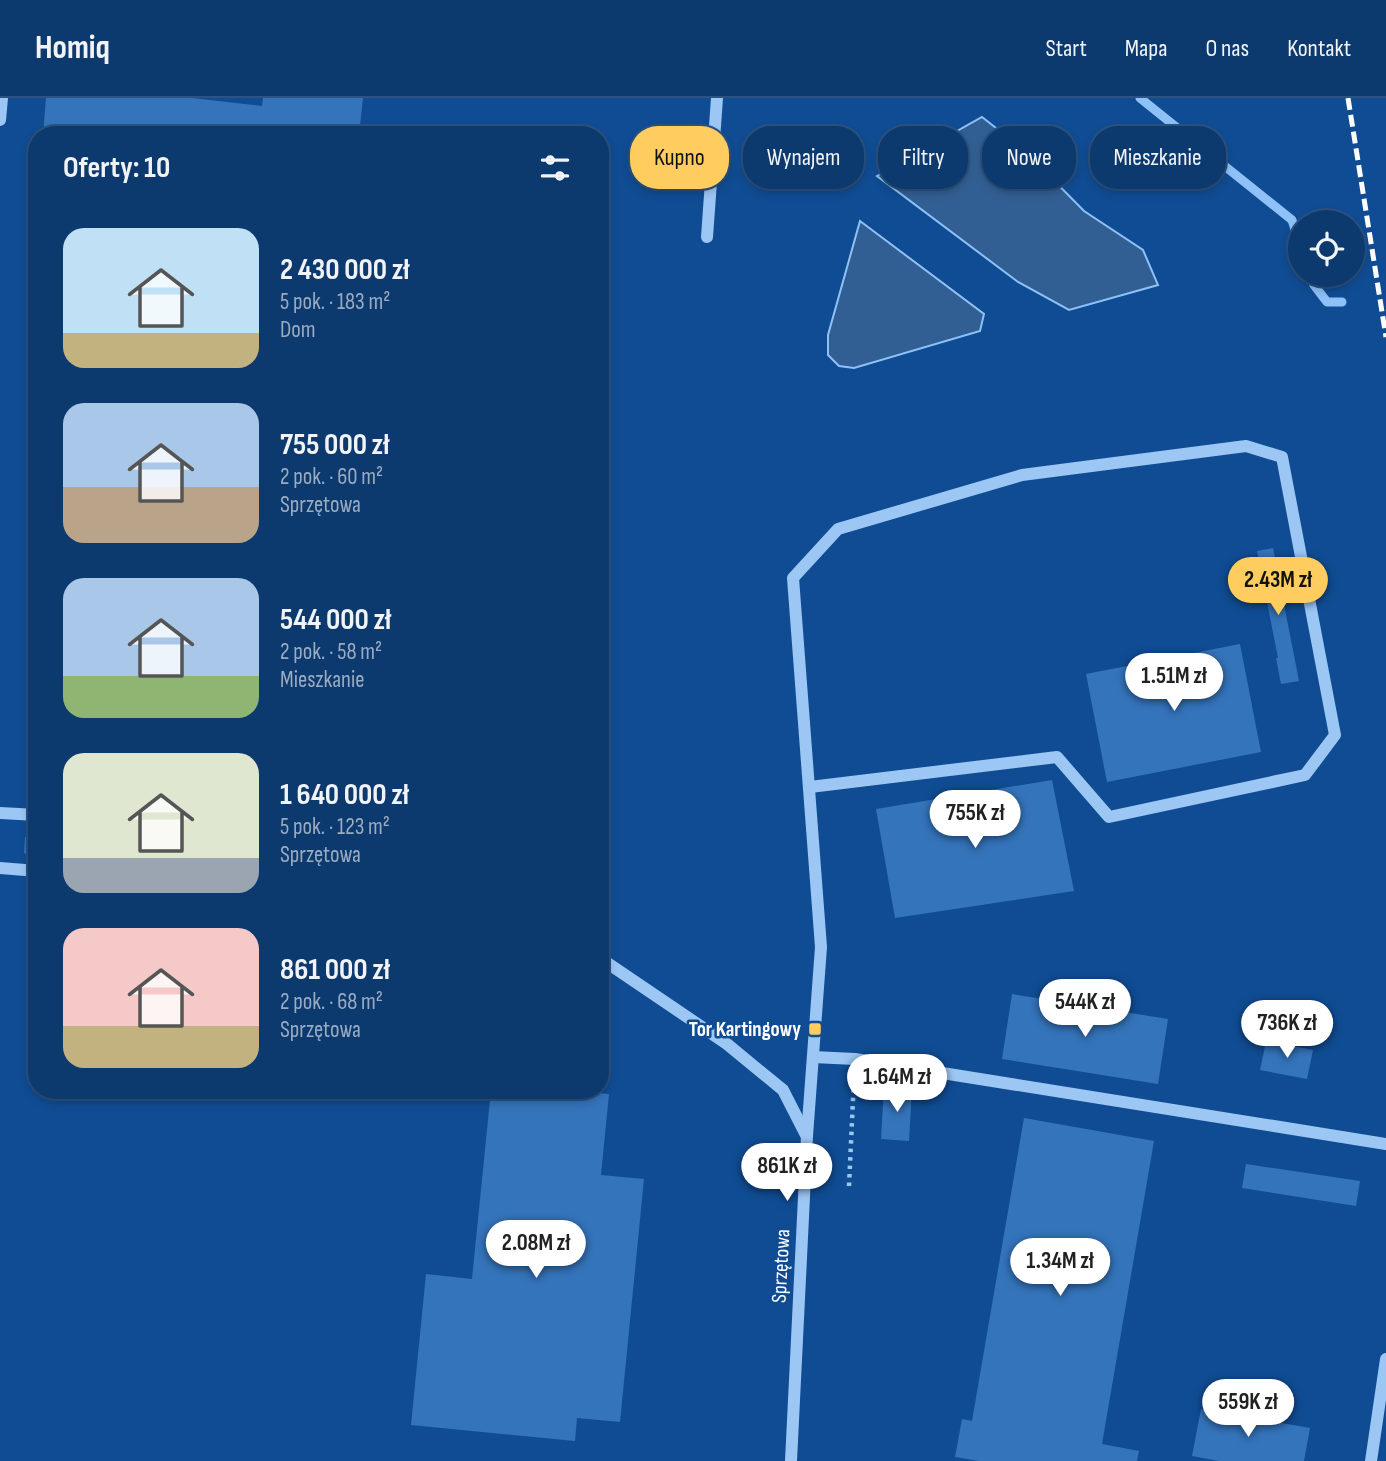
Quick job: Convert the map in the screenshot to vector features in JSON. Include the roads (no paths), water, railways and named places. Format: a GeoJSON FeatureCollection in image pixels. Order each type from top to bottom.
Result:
{"type":"FeatureCollection","features":[{"type":"Feature","properties":{"kind":"street"},"geometry":{"type":"LineString","coordinates":[[0,120],[2,98]]}},
{"type":"Feature","properties":{"kind":"street"},"geometry":{"type":"LineString","coordinates":[[707,237],[717,98]]}},
{"type":"Feature","properties":{"kind":"street","name":"Sprzętowa"},"geometry":{"type":"LineString","coordinates":[[791,1461],[807,1136],[821,947],[793,578],[838,529],[1022,475],[1246,446],[1282,457],[1335,735],[1305,775],[1109,817],[1057,757],[810,787]]}},
{"type":"Feature","properties":{"kind":"street"},"geometry":{"type":"LineString","coordinates":[[0,813],[28,815]]}},
{"type":"Feature","properties":{"kind":"street"},"geometry":{"type":"LineString","coordinates":[[0,868],[28,870]]}},
{"type":"Feature","properties":{"kind":"street"},"geometry":{"type":"LineString","coordinates":[[609,964],[727,1044],[783,1090],[807,1136]]}},
{"type":"Feature","properties":{"kind":"street"},"geometry":{"type":"LineString","coordinates":[[813,1057],[855,1059],[1386,1144]]}},
{"type":"Feature","properties":{"kind":"street"},"geometry":{"type":"LineString","coordinates":[[1371,1461],[1386,1359]]}},
{"type":"Feature","properties":{"kind":"water"},"geometry":{"type":"Polygon","coordinates":[[[982,117],[993,126],[982,126],[982,189],[1062,189],[1084,211],[1143,250],[1158,285],[1069,310],[1018,282],[894,189],[968,189],[966,126],[982,117]]]}},
{"type":"Feature","properties":{"kind":"water"},"geometry":{"type":"Polygon","coordinates":[[[860,221],[984,314],[980,331],[854,368],[839,366],[828,355],[828,335],[860,221]]]}},
{"type":"Feature","properties":{"kind":"waterway"},"geometry":{"type":"LineString","coordinates":[[1140,98],[1288,217]]}},
{"type":"Feature","properties":{"kind":"waterway"},"geometry":{"type":"LineString","coordinates":[[1316,287],[1327,302],[1342,302]]}},
{"type":"Feature","properties":{"kind":"railway"},"geometry":{"type":"LineString","coordinates":[[1348,98],[1386,337]]}},
{"type":"Feature","properties":{"kind":"place","name":"Tor Kartingowy"},"geometry":{"type":"Point","coordinates":[815,1029]}}]}
